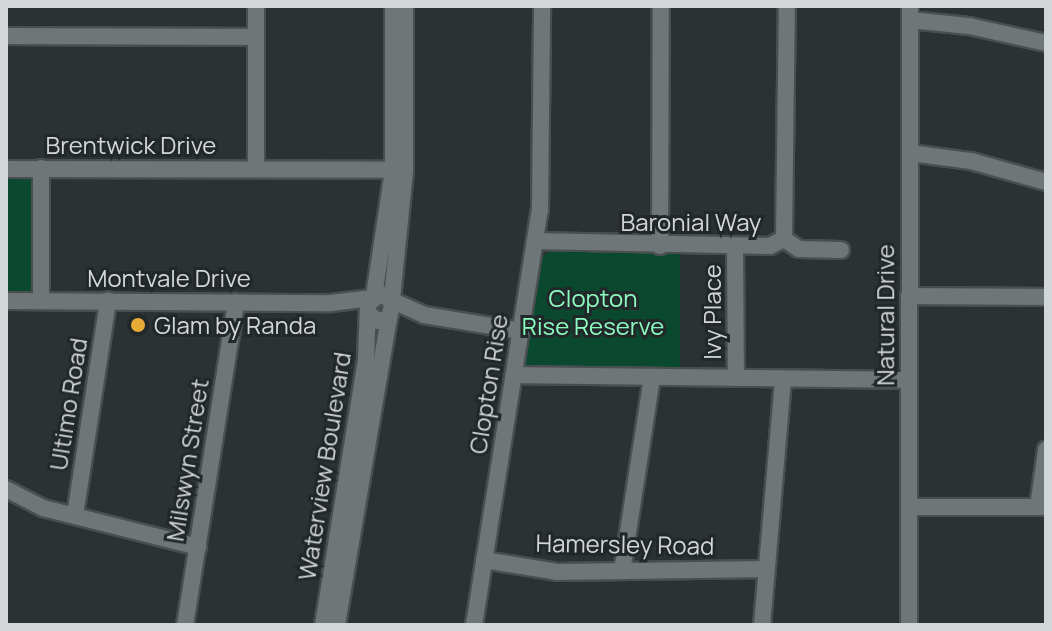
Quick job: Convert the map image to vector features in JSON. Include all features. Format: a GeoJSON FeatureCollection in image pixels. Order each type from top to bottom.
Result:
{"type":"FeatureCollection","features":[{"type":"Feature","properties":{"kind":"street"},"geometry":{"type":"LineString","coordinates":[[256,6],[256,169]]}},
{"type":"Feature","properties":{"kind":"street","name":"Clopton Rise"},"geometry":{"type":"LineString","coordinates":[[474,625],[522,331],[542,184],[542,6]]}},
{"type":"Feature","properties":{"kind":"street"},"geometry":{"type":"LineString","coordinates":[[660,246],[661,6]]}},
{"type":"Feature","properties":{"kind":"street"},"geometry":{"type":"LineString","coordinates":[[784,239],[787,6]]}},
{"type":"Feature","properties":{"kind":"street","name":"Waterview Boulevard"},"geometry":{"type":"LineString","coordinates":[[323,625],[391,309],[399,170],[399,13]]}},
{"type":"Feature","properties":{"kind":"street"},"geometry":{"type":"LineString","coordinates":[[910,13],[1046,43]]}},
{"type":"Feature","properties":{"kind":"street","name":"Natural Drive"},"geometry":{"type":"LineString","coordinates":[[909,625],[910,13]]}},
{"type":"Feature","properties":{"kind":"street"},"geometry":{"type":"LineString","coordinates":[[6,36],[256,37]]}},
{"type":"Feature","properties":{"kind":"street"},"geometry":{"type":"LineString","coordinates":[[910,153],[971,161],[1046,182]]}},
{"type":"Feature","properties":{"kind":"street"},"geometry":{"type":"LineString","coordinates":[[41,168],[41,301]]}},
{"type":"Feature","properties":{"kind":"street","name":"Brentwick Drive"},"geometry":{"type":"LineString","coordinates":[[6,169],[399,170]]}},
{"type":"Feature","properties":{"kind":"street","name":"Waterview Boulevard"},"geometry":{"type":"LineString","coordinates":[[337,625],[371,306],[399,170]]}},
{"type":"Feature","properties":{"kind":"street","name":"Baronial Way"},"geometry":{"type":"LineString","coordinates":[[535,241],[770,246],[784,239],[799,249],[841,250]]}},
{"type":"Feature","properties":{"kind":"street","name":"Ivy Place"},"geometry":{"type":"LineString","coordinates":[[735,246],[736,378]]}},
{"type":"Feature","properties":{"kind":"street"},"geometry":{"type":"LineString","coordinates":[[910,296],[1046,297]]}},
{"type":"Feature","properties":{"kind":"street","name":"Montvale Drive"},"geometry":{"type":"LineString","coordinates":[[6,301],[331,303],[371,306]]}},
{"type":"Feature","properties":{"kind":"street","name":"Ultimo Road"},"geometry":{"type":"LineString","coordinates":[[75,515],[108,301]]}},
{"type":"Feature","properties":{"kind":"street","name":"Milswyn Street"},"geometry":{"type":"LineString","coordinates":[[185,625],[236,302]]}},
{"type":"Feature","properties":{"kind":"street"},"geometry":{"type":"LineString","coordinates":[[371,306],[378,321],[391,309]]}},
{"type":"Feature","properties":{"kind":"street"},"geometry":{"type":"LineString","coordinates":[[371,306],[522,331]]}},
{"type":"Feature","properties":{"kind":"street"},"geometry":{"type":"LineString","coordinates":[[515,375],[909,380]]}},
{"type":"Feature","properties":{"kind":"street"},"geometry":{"type":"LineString","coordinates":[[622,571],[652,378]]}},
{"type":"Feature","properties":{"kind":"street"},"geometry":{"type":"LineString","coordinates":[[762,625],[783,379]]}},
{"type":"Feature","properties":{"kind":"street"},"geometry":{"type":"LineString","coordinates":[[909,507],[1042,507],[1046,450]]}},
{"type":"Feature","properties":{"kind":"street"},"geometry":{"type":"LineString","coordinates":[[6,489],[26,502],[198,547]]}},
{"type":"Feature","properties":{"kind":"street","name":"Hamersley Road"},"geometry":{"type":"LineString","coordinates":[[484,560],[557,572],[767,569]]}},
{"type":"Feature","properties":{"kind":"green space"},"geometry":{"type":"Polygon","coordinates":[[[6,175],[27,175],[35,183],[36,279],[32,291],[23,294],[6,294],[6,175]]]}},
{"type":"Feature","properties":{"kind":"green space","name":"Clopton Rise Reserve"},"geometry":{"type":"Polygon","coordinates":[[[550,251],[680,253],[680,370],[528,370],[523,362],[541,259],[550,251]]]}},
{"type":"Feature","properties":{"kind":"place","name":"Glam by Randa"},"geometry":{"type":"Point","coordinates":[138,325]}}]}
